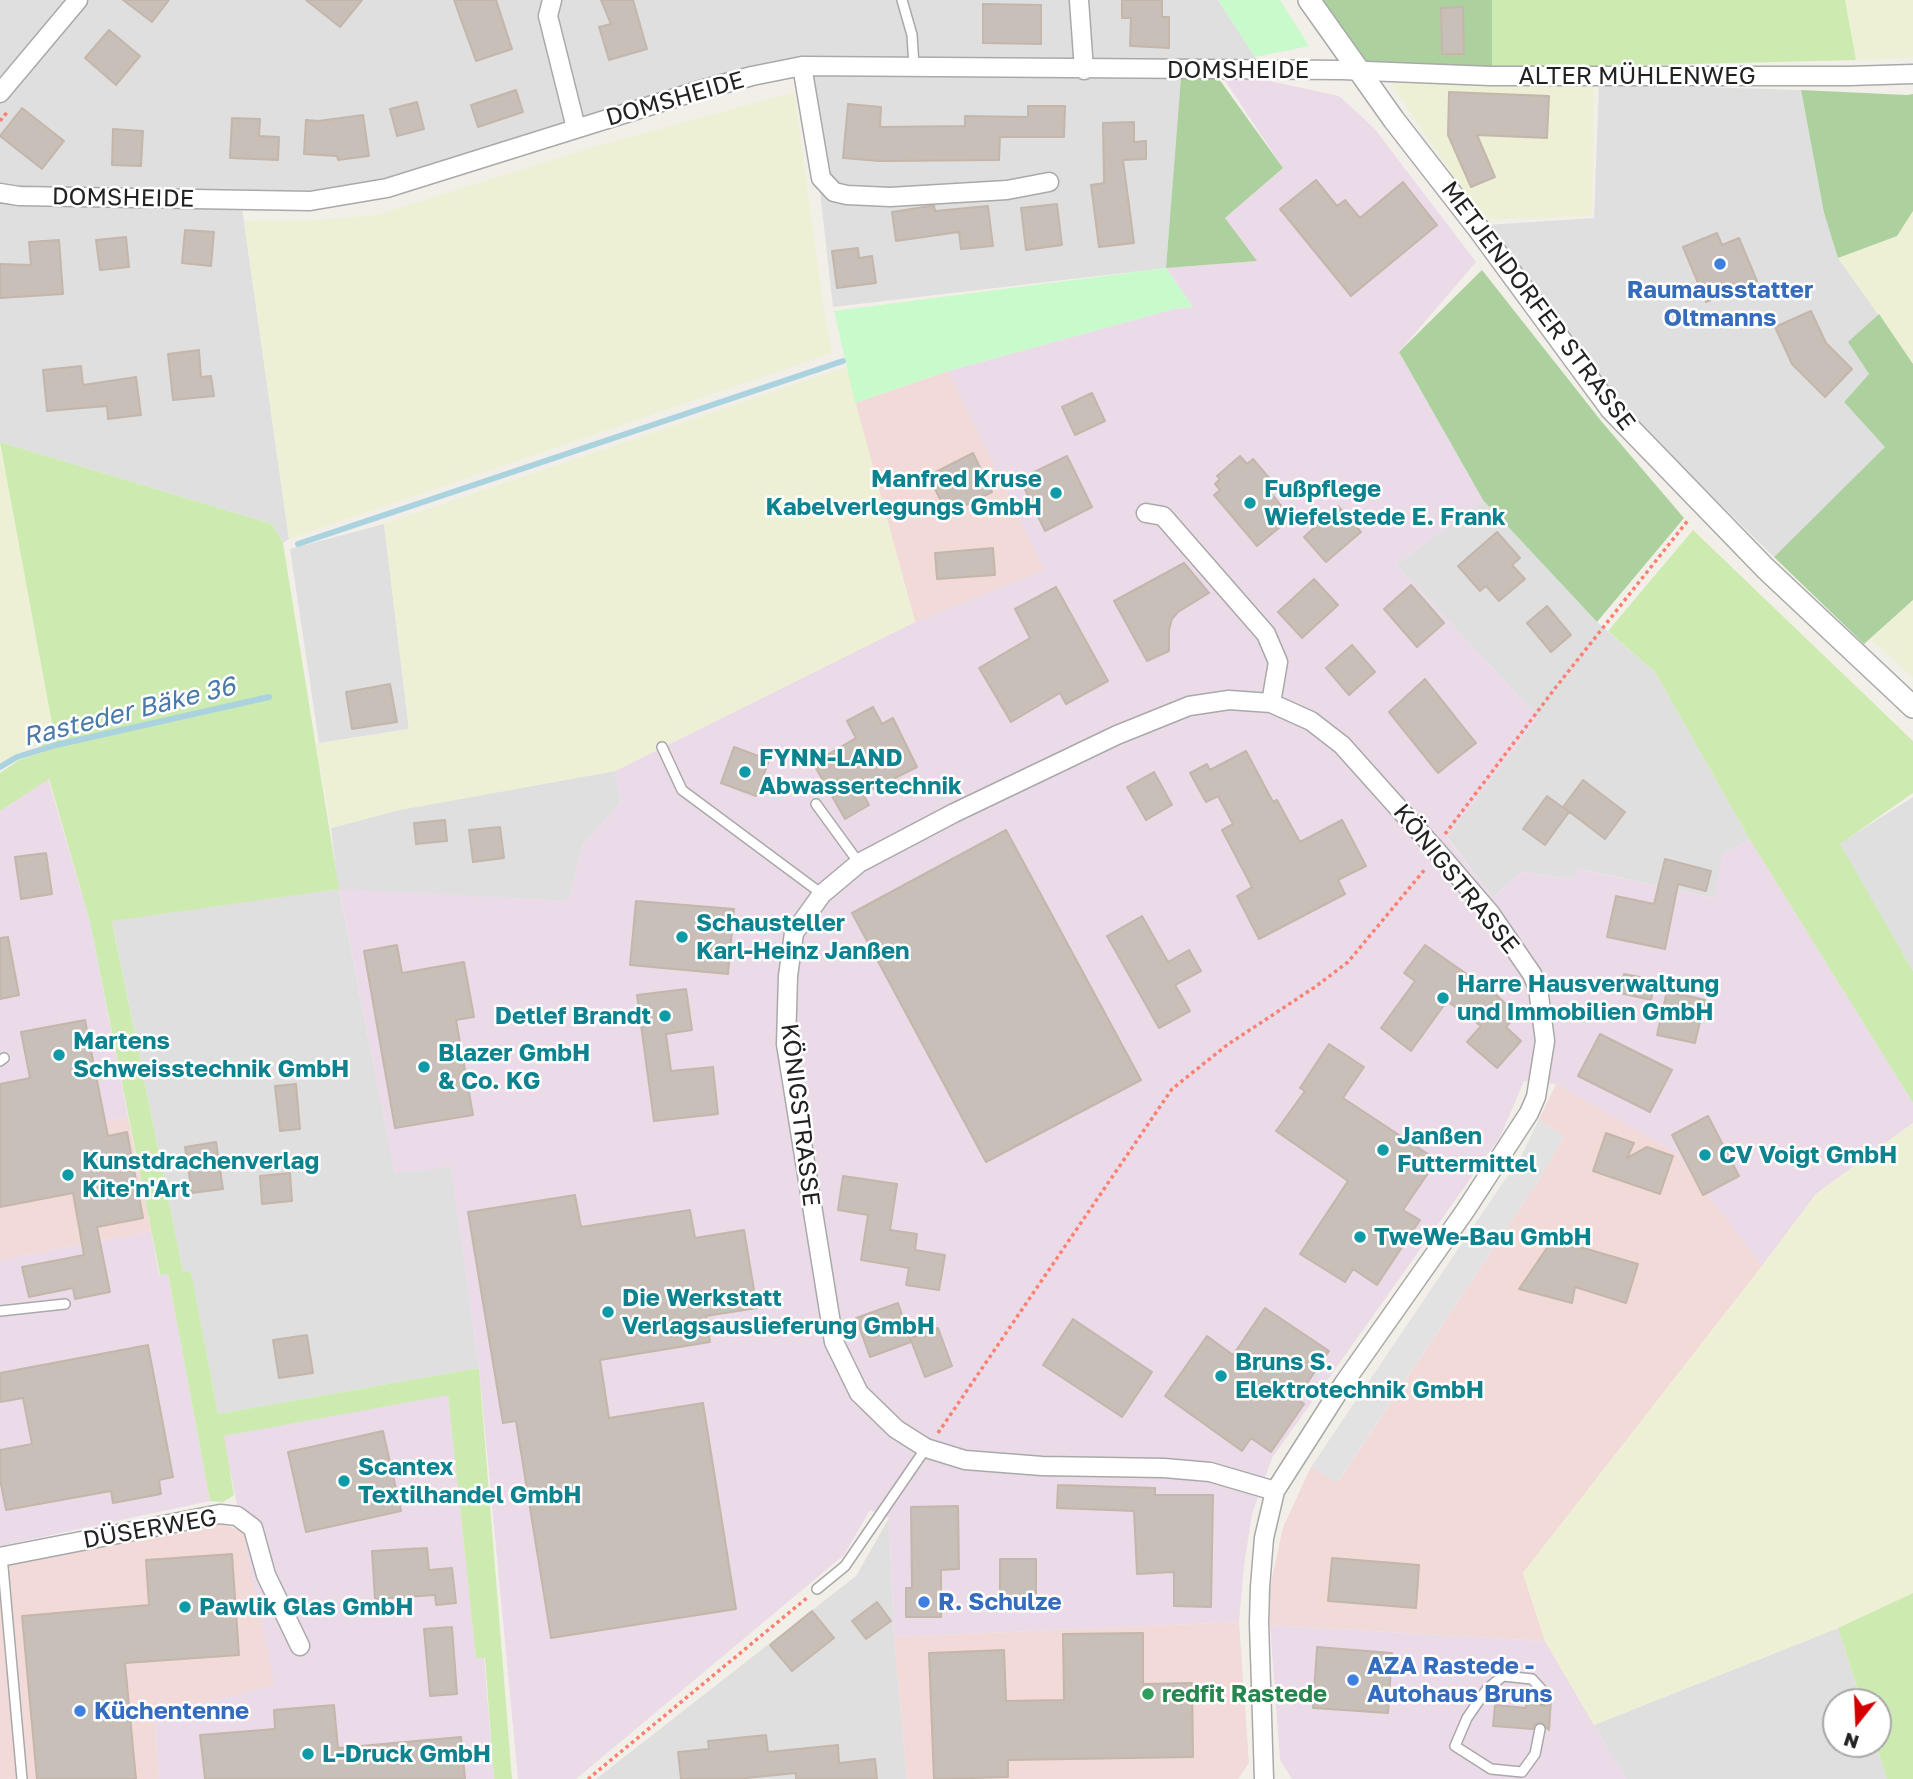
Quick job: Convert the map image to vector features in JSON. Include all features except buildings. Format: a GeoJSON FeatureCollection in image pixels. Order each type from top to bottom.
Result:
{"type":"FeatureCollection","features":[{"type":"Feature","properties":{"kind":"street"},"geometry":{"type":"LineString","coordinates":[[0,93],[78,0]]}},
{"type":"Feature","properties":{"kind":"street"},"geometry":{"type":"LineString","coordinates":[[552,0],[548,16],[576,128]]}},
{"type":"Feature","properties":{"kind":"street"},"geometry":{"type":"LineString","coordinates":[[1079,0],[1084,70]]}},
{"type":"Feature","properties":{"kind":"street","name":"METJENDORFER STRASSE"},"geometry":{"type":"LineString","coordinates":[[1309,0],[1394,120],[1478,228],[1611,409],[1702,505],[1913,707]]}},
{"type":"Feature","properties":{"kind":"street"},"geometry":{"type":"LineString","coordinates":[[803,66],[821,178],[834,192],[890,197],[1007,190],[1049,181]]}},
{"type":"Feature","properties":{"kind":"street","name":"DOMSHEIDE"},"geometry":{"type":"LineString","coordinates":[[0,193],[33,196],[310,201],[387,188],[752,76],[803,66],[1361,72]]}},
{"type":"Feature","properties":{"kind":"street","name":"ALTER MÜHLENWEG"},"geometry":{"type":"LineString","coordinates":[[1361,72],[1490,76],[1913,74]]}},
{"type":"Feature","properties":{"kind":"street"},"geometry":{"type":"LineString","coordinates":[[1146,513],[1163,516],[1266,634],[1278,662],[1271,704]]}},
{"type":"Feature","properties":{"kind":"street","name":"KÖNIGSTRASSE"},"geometry":{"type":"LineString","coordinates":[[1264,1779],[1260,1587],[1264,1538],[1275,1491],[1344,1383],[1465,1211],[1529,1113],[1536,1097],[1545,1041],[1538,988],[1532,974],[1489,913],[1432,858],[1342,745],[1311,721],[1271,704],[1229,699],[1189,706],[1076,755],[954,813],[859,863],[822,894],[794,933],[788,976],[786,1044],[834,1342],[859,1393],[896,1429],[926,1448],[965,1460],[1042,1466],[1164,1468],[1210,1472],[1275,1491]]}},
{"type":"Feature","properties":{"kind":"street","name":"DÜSERWEG"},"geometry":{"type":"LineString","coordinates":[[1,1556],[220,1514],[237,1516],[253,1528],[266,1575],[300,1646]]}},
{"type":"Feature","properties":{"kind":"lane"},"geometry":{"type":"LineString","coordinates":[[902,0],[912,35],[914,66]]}},
{"type":"Feature","properties":{"kind":"lane"},"geometry":{"type":"LineString","coordinates":[[662,747],[682,790],[822,894]]}},
{"type":"Feature","properties":{"kind":"lane"},"geometry":{"type":"LineString","coordinates":[[816,804],[859,863]]}},
{"type":"Feature","properties":{"kind":"lane"},"geometry":{"type":"LineString","coordinates":[[0,1311],[65,1304]]}},
{"type":"Feature","properties":{"kind":"lane"},"geometry":{"type":"LineString","coordinates":[[817,1589],[845,1566],[926,1448]]}},
{"type":"Feature","properties":{"kind":"lane"},"geometry":{"type":"LineString","coordinates":[[1,1556],[22,1779]]}},
{"type":"Feature","properties":{"kind":"lane"},"geometry":{"type":"LineString","coordinates":[[1540,1729],[1535,1754],[1522,1772],[1491,1769],[1455,1746],[1487,1689],[1503,1676],[1532,1679],[1543,1690],[1544,1699]]}},
{"type":"Feature","properties":{"kind":"path"},"geometry":{"type":"LineString","coordinates":[[926,1448],[1172,1089],[1227,1045],[1348,962],[1432,858],[1449,828],[1556,687],[1702,505]]}},
{"type":"Feature","properties":{"kind":"path"},"geometry":{"type":"LineString","coordinates":[[588,1779],[817,1589]]}},
{"type":"Feature","properties":{"kind":"shaded area"},"geometry":{"type":"Polygon","coordinates":[[[0,0],[1218,0],[1255,57],[1265,80],[1181,78],[1166,268],[833,307],[805,58],[383,180],[308,195],[240,194],[289,539],[283,543],[272,524],[0,442],[0,0]]]}},
{"type":"Feature","properties":{"kind":"shaded area"},"geometry":{"type":"Polygon","coordinates":[[[1224,79],[1265,80],[1339,96],[1374,128],[1476,262],[1399,352],[1483,500],[1396,565],[1538,717],[1447,838],[1493,898],[1521,872],[1572,879],[1578,869],[1714,898],[1723,854],[1750,840],[1913,1103],[1913,1123],[1816,1194],[1762,1266],[1675,1152],[1556,1084],[1524,1081],[1500,1137],[1272,1458],[1252,1514],[1239,1622],[894,1637],[889,1518],[870,1510],[844,1555],[576,1779],[518,1779],[479,1368],[451,1167],[395,1173],[339,889],[568,901],[583,845],[621,803],[615,771],[915,622],[1044,570],[948,371],[1174,309],[1193,307],[1166,268],[1256,261],[1225,218],[1283,168],[1224,79]]]}},
{"type":"Feature","properties":{"kind":"shaded area"},"geometry":{"type":"Polygon","coordinates":[[[1599,84],[1801,90],[1824,213],[1838,258],[1879,314],[1849,342],[1869,374],[1844,402],[1886,447],[1774,557],[1620,406],[1486,225],[1594,218],[1599,84]]]}},
{"type":"Feature","properties":{"kind":"shaded area"},"geometry":{"type":"Polygon","coordinates":[[[948,371],[1045,570],[915,622],[855,403],[948,371]]]}},
{"type":"Feature","properties":{"kind":"shaded area"},"geometry":{"type":"Polygon","coordinates":[[[1483,500],[1597,622],[1655,672],[1750,840],[1723,854],[1715,898],[1579,869],[1573,879],[1521,872],[1493,898],[1447,837],[1538,717],[1396,565],[1483,500]]]}},
{"type":"Feature","properties":{"kind":"shaded area"},"geometry":{"type":"Polygon","coordinates":[[[384,524],[409,729],[319,743],[290,549],[384,524]]]}},
{"type":"Feature","properties":{"kind":"shaded area"},"geometry":{"type":"Polygon","coordinates":[[[615,771],[621,803],[583,845],[568,901],[339,890],[395,1172],[451,1166],[479,1368],[218,1414],[191,1272],[183,1272],[112,920],[338,889],[331,828],[399,810],[615,771]]]}},
{"type":"Feature","properties":{"kind":"shaded area"},"geometry":{"type":"Polygon","coordinates":[[[48,779],[90,922],[128,1117],[0,1143],[0,811],[48,779]]]}},
{"type":"Feature","properties":{"kind":"shaded area"},"geometry":{"type":"Polygon","coordinates":[[[1913,797],[1913,971],[1839,844],[1913,797]]]}},
{"type":"Feature","properties":{"kind":"shaded area"},"geometry":{"type":"Polygon","coordinates":[[[1556,1084],[1675,1152],[1762,1266],[1523,1573],[1545,1641],[1270,1625],[1270,1588],[1283,1527],[1311,1467],[1338,1482],[1546,1169],[1564,1137],[1539,1119],[1556,1084]]]}},
{"type":"Feature","properties":{"kind":"shaded area"},"geometry":{"type":"Polygon","coordinates":[[[128,1117],[151,1231],[0,1260],[0,1144],[128,1117]]]}},
{"type":"Feature","properties":{"kind":"shaded area"},"geometry":{"type":"Polygon","coordinates":[[[1539,1119],[1564,1137],[1546,1169],[1337,1483],[1311,1467],[1523,1153],[1539,1119]]]}},
{"type":"Feature","properties":{"kind":"shaded area"},"geometry":{"type":"Polygon","coordinates":[[[151,1231],[159,1275],[168,1274],[210,1501],[0,1546],[0,1260],[151,1231]]]}},
{"type":"Feature","properties":{"kind":"shaded area"},"geometry":{"type":"Polygon","coordinates":[[[448,1394],[476,1657],[484,1657],[494,1779],[159,1779],[154,1715],[274,1685],[223,1436],[448,1394]]]}},
{"type":"Feature","properties":{"kind":"shaded area"},"geometry":{"type":"Polygon","coordinates":[[[889,1518],[894,1637],[907,1779],[596,1779],[856,1576],[889,1518]]]}},
{"type":"Feature","properties":{"kind":"shaded area"},"geometry":{"type":"Polygon","coordinates":[[[220,1523],[244,1532],[274,1685],[154,1715],[159,1779],[0,1779],[0,1567],[220,1523]]]}},
{"type":"Feature","properties":{"kind":"shaded area"},"geometry":{"type":"Polygon","coordinates":[[[1239,1622],[1249,1763],[1238,1779],[907,1779],[894,1637],[1239,1622]]]}},
{"type":"Feature","properties":{"kind":"shaded area"},"geometry":{"type":"Polygon","coordinates":[[[1270,1625],[1545,1641],[1626,1779],[1292,1779],[1280,1760],[1270,1625]]]}},
{"type":"Feature","properties":{"kind":"shaded area"},"geometry":{"type":"Polygon","coordinates":[[[1838,1628],[1857,1688],[1822,1688],[1822,1758],[1880,1758],[1887,1779],[1626,1779],[1594,1725],[1838,1628]]]}},
{"type":"Feature","properties":{"kind":"green space"},"geometry":{"type":"Polygon","coordinates":[[[1218,0],[1280,0],[1309,46],[1255,57],[1218,0]]]}},
{"type":"Feature","properties":{"kind":"green space"},"geometry":{"type":"Polygon","coordinates":[[[1320,0],[1492,0],[1492,69],[1368,63],[1320,0]]]}},
{"type":"Feature","properties":{"kind":"green space"},"geometry":{"type":"Polygon","coordinates":[[[1492,0],[1845,0],[1856,60],[1492,69],[1492,0]]]}},
{"type":"Feature","properties":{"kind":"green space"},"geometry":{"type":"Polygon","coordinates":[[[1845,0],[1913,0],[1913,58],[1856,60],[1845,0]]]}},
{"type":"Feature","properties":{"kind":"green space"},"geometry":{"type":"Polygon","coordinates":[[[1181,77],[1219,79],[1283,168],[1225,218],[1257,261],[1166,268],[1181,77]]]}},
{"type":"Feature","properties":{"kind":"green space"},"geometry":{"type":"Polygon","coordinates":[[[1391,83],[1594,86],[1592,216],[1482,220],[1391,83]]]}},
{"type":"Feature","properties":{"kind":"green space"},"geometry":{"type":"Polygon","coordinates":[[[1801,90],[1913,94],[1913,211],[1897,236],[1838,258],[1824,213],[1801,90]]]}},
{"type":"Feature","properties":{"kind":"green space"},"geometry":{"type":"Polygon","coordinates":[[[794,92],[832,353],[289,539],[244,221],[320,220],[377,215],[583,150],[794,92]]]}},
{"type":"Feature","properties":{"kind":"green space"},"geometry":{"type":"Polygon","coordinates":[[[1913,211],[1913,364],[1838,258],[1897,235],[1913,211]]]}},
{"type":"Feature","properties":{"kind":"green space"},"geometry":{"type":"Polygon","coordinates":[[[1166,268],[1193,307],[1174,309],[948,371],[855,403],[834,311],[1166,268]]]}},
{"type":"Feature","properties":{"kind":"green space"},"geometry":{"type":"Polygon","coordinates":[[[1482,270],[1602,422],[1684,518],[1597,622],[1483,500],[1399,352],[1482,270]]]}},
{"type":"Feature","properties":{"kind":"green space"},"geometry":{"type":"Polygon","coordinates":[[[1879,314],[1913,364],[1913,600],[1864,644],[1774,557],[1885,447],[1844,402],[1869,374],[1848,342],[1879,314]]]}},
{"type":"Feature","properties":{"kind":"green space"},"geometry":{"type":"Polygon","coordinates":[[[846,367],[915,622],[615,771],[399,810],[331,828],[316,744],[409,729],[384,524],[846,367]]]}},
{"type":"Feature","properties":{"kind":"green space"},"geometry":{"type":"Polygon","coordinates":[[[0,442],[55,741],[41,743],[0,763],[0,442]]]}},
{"type":"Feature","properties":{"kind":"green space"},"geometry":{"type":"Polygon","coordinates":[[[0,442],[272,524],[283,543],[339,889],[112,921],[183,1272],[191,1271],[218,1414],[479,1368],[512,1779],[494,1779],[485,1658],[476,1658],[448,1395],[224,1436],[234,1495],[223,1502],[210,1501],[168,1274],[160,1275],[90,922],[49,779],[0,811],[0,773],[19,760],[43,752],[41,743],[55,740],[0,442]]]}},
{"type":"Feature","properties":{"kind":"green space"},"geometry":{"type":"Polygon","coordinates":[[[1693,530],[1913,741],[1913,793],[1840,844],[1913,971],[1913,1103],[1750,840],[1655,672],[1608,631],[1693,530]]]}},
{"type":"Feature","properties":{"kind":"green space"},"geometry":{"type":"Polygon","coordinates":[[[1913,600],[1913,677],[1870,639],[1913,600]]]}},
{"type":"Feature","properties":{"kind":"green space"},"geometry":{"type":"Polygon","coordinates":[[[1913,1123],[1913,1593],[1838,1628],[1594,1725],[1545,1641],[1523,1573],[1816,1194],[1913,1123]]]}},
{"type":"Feature","properties":{"kind":"green space"},"geometry":{"type":"Polygon","coordinates":[[[1913,1593],[1913,1779],[1887,1779],[1880,1758],[1892,1758],[1892,1688],[1857,1688],[1838,1628],[1913,1593]]]}},
{"type":"Feature","properties":{"kind":"waterway"},"geometry":{"type":"LineString","coordinates":[[298,544],[843,361]]}},
{"type":"Feature","properties":{"kind":"waterway","name":"Rasteder Bäke 36"},"geometry":{"type":"LineString","coordinates":[[0,767],[17,757],[56,745],[269,697]]}},
{"type":"Feature","properties":{"kind":"place","name":"Raumausstatter Oltmanns"},"geometry":{"type":"Point","coordinates":[1720,264]}},
{"type":"Feature","properties":{"kind":"place","name":"Manfred Kruse Kabelverlegungs GmbH"},"geometry":{"type":"Point","coordinates":[1056,493]}},
{"type":"Feature","properties":{"kind":"place","name":"Fußpflege Wiefelstede E. Frank"},"geometry":{"type":"Point","coordinates":[1250,503]}},
{"type":"Feature","properties":{"kind":"place","name":"FYNN-LAND Abwassertechnik"},"geometry":{"type":"Point","coordinates":[745,772]}},
{"type":"Feature","properties":{"kind":"place","name":"Schausteller Karl-Heinz Janßen"},"geometry":{"type":"Point","coordinates":[682,937]}},
{"type":"Feature","properties":{"kind":"place","name":"Harre Hausverwaltung und Immobilien GmbH"},"geometry":{"type":"Point","coordinates":[1443,998]}},
{"type":"Feature","properties":{"kind":"place","name":"Detlef Brandt"},"geometry":{"type":"Point","coordinates":[665,1016]}},
{"type":"Feature","properties":{"kind":"place","name":"Martens Schweisstechnik GmbH"},"geometry":{"type":"Point","coordinates":[59,1055]}},
{"type":"Feature","properties":{"kind":"place","name":"Blazer GmbH & Co. KG"},"geometry":{"type":"Point","coordinates":[424,1067]}},
{"type":"Feature","properties":{"kind":"place","name":"Janßen Futtermittel"},"geometry":{"type":"Point","coordinates":[1383,1150]}},
{"type":"Feature","properties":{"kind":"place","name":"CV Voigt GmbH"},"geometry":{"type":"Point","coordinates":[1705,1155]}},
{"type":"Feature","properties":{"kind":"place","name":"Kunstdrachenverlag Kite'n'Art"},"geometry":{"type":"Point","coordinates":[68,1175]}},
{"type":"Feature","properties":{"kind":"place","name":"TweWe-Bau GmbH"},"geometry":{"type":"Point","coordinates":[1360,1237]}},
{"type":"Feature","properties":{"kind":"place","name":"Die Werkstatt Verlagsauslieferung GmbH"},"geometry":{"type":"Point","coordinates":[608,1312]}},
{"type":"Feature","properties":{"kind":"place","name":"Bruns S. Elektrotechnik GmbH"},"geometry":{"type":"Point","coordinates":[1221,1376]}},
{"type":"Feature","properties":{"kind":"place","name":"Scantex Textilhandel GmbH"},"geometry":{"type":"Point","coordinates":[344,1481]}},
{"type":"Feature","properties":{"kind":"place","name":"R. Schulze"},"geometry":{"type":"Point","coordinates":[924,1602]}},
{"type":"Feature","properties":{"kind":"place","name":"Pawlik Glas GmbH"},"geometry":{"type":"Point","coordinates":[185,1607]}},
{"type":"Feature","properties":{"kind":"place","name":"AZA Rastede - Autohaus Bruns"},"geometry":{"type":"Point","coordinates":[1353,1680]}},
{"type":"Feature","properties":{"kind":"place","name":"redfit Rastede"},"geometry":{"type":"Point","coordinates":[1148,1694]}},
{"type":"Feature","properties":{"kind":"place","name":"Küchentenne"},"geometry":{"type":"Point","coordinates":[80,1711]}},
{"type":"Feature","properties":{"kind":"place","name":"L-Druck GmbH"},"geometry":{"type":"Point","coordinates":[308,1754]}}]}
